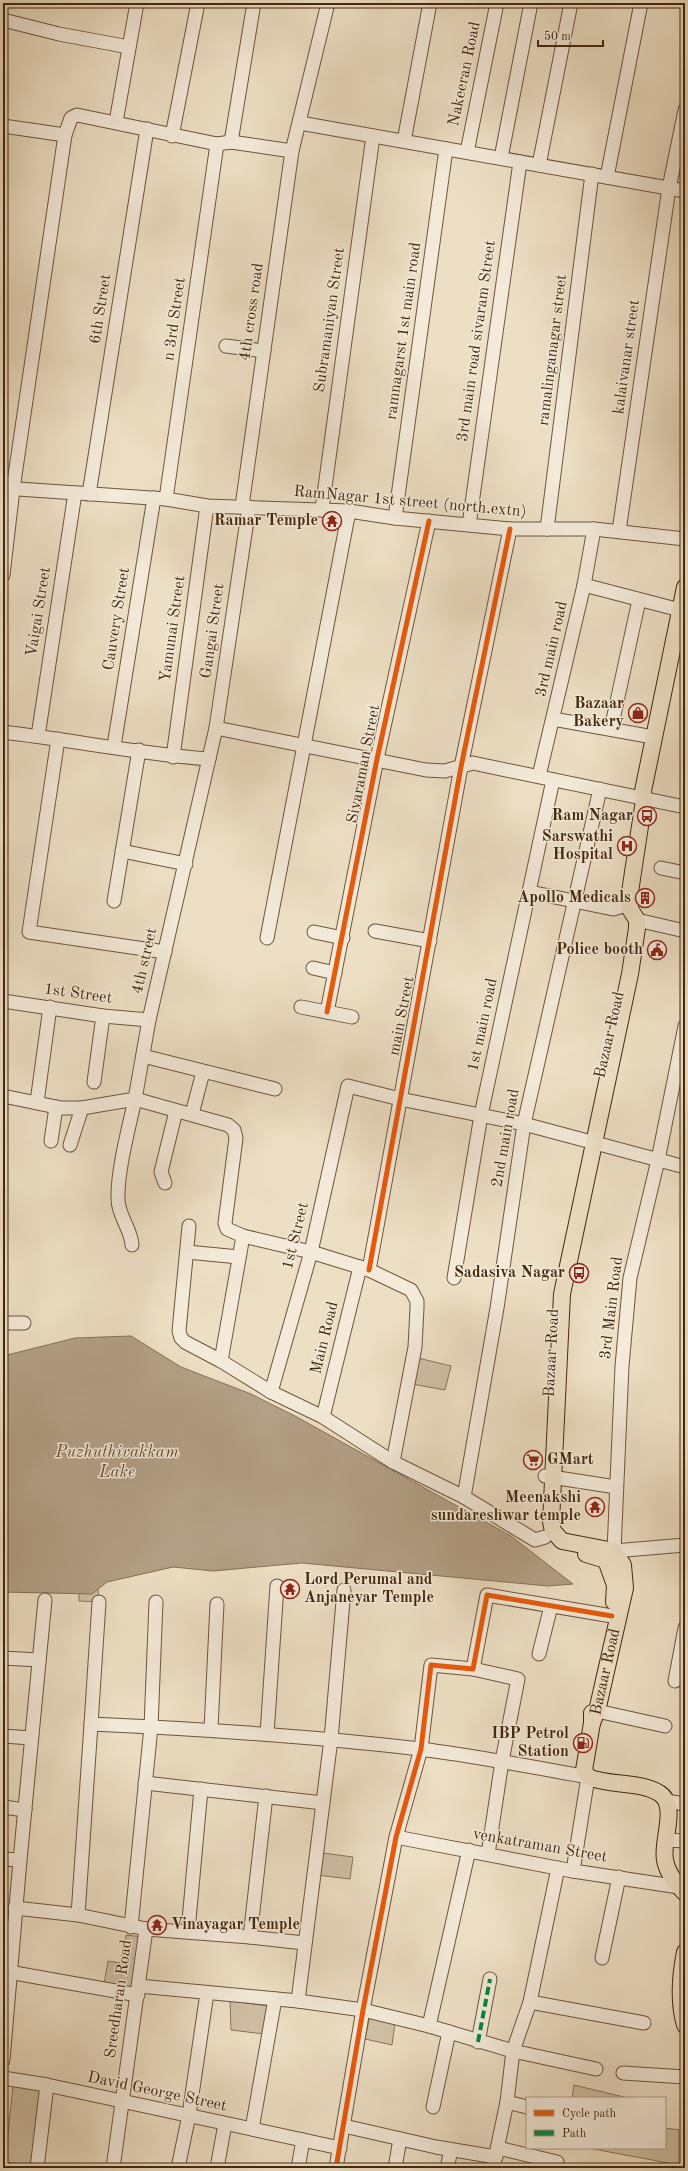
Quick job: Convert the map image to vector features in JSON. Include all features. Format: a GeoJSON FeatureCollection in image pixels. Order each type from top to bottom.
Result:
{"type":"FeatureCollection","features":[{"type":"Feature","properties":{"kind":"main road","name":"Bazaar Road"},"geometry":{"type":"LineString","coordinates":[[595,1716],[592,1709],[612,1616],[615,1585],[606,1560],[564,1547],[545,1537],[543,1524],[549,1476],[562,1294],[590,1141],[626,965],[632,930],[632,875],[643,795],[653,737],[682,617],[685,587]]}},
{"type":"Feature","properties":{"kind":"main road"},"geometry":{"type":"LineString","coordinates":[[643,795],[654,777],[682,617]]}},
{"type":"Feature","properties":{"kind":"main road","name":"Bazaar Road"},"geometry":{"type":"LineString","coordinates":[[549,1476],[551,1522],[553,1531],[562,1541],[614,1551],[623,1565],[625,1588],[595,1716]]}},
{"type":"Feature","properties":{"kind":"main road"},"geometry":{"type":"LineString","coordinates":[[595,1716],[584,1770],[588,1777],[601,1781],[652,1789],[661,1794],[666,1801],[668,1811],[665,1860],[681,1886]]}},
{"type":"Feature","properties":{"kind":"main road"},"geometry":{"type":"LineString","coordinates":[[683,2011],[680,1990],[685,1952]]}},
{"type":"Feature","properties":{"kind":"street"},"geometry":{"type":"LineString","coordinates":[[116,122],[137,3]]}},
{"type":"Feature","properties":{"kind":"street"},"geometry":{"type":"LineString","coordinates":[[172,136],[198,3]]}},
{"type":"Feature","properties":{"kind":"street"},"geometry":{"type":"LineString","coordinates":[[231,142],[254,3]]}},
{"type":"Feature","properties":{"kind":"street","name":"4th cross road"},"geometry":{"type":"LineString","coordinates":[[245,507],[264,351],[292,151],[328,3]]}},
{"type":"Feature","properties":{"kind":"street"},"geometry":{"type":"LineString","coordinates":[[404,141],[430,3]]}},
{"type":"Feature","properties":{"kind":"street","name":"Nakeeran Road"},"geometry":{"type":"LineString","coordinates":[[467,152],[497,3]]}},
{"type":"Feature","properties":{"kind":"street"},"geometry":{"type":"LineString","coordinates":[[501,158],[531,3]]}},
{"type":"Feature","properties":{"kind":"street"},"geometry":{"type":"LineString","coordinates":[[539,165],[571,3]]}},
{"type":"Feature","properties":{"kind":"street"},"geometry":{"type":"LineString","coordinates":[[607,177],[641,3]]}},
{"type":"Feature","properties":{"kind":"street"},"geometry":{"type":"LineString","coordinates":[[3,20],[59,34],[129,47]]}},
{"type":"Feature","properties":{"kind":"street","name":"kalaivanar street"},"geometry":{"type":"LineString","coordinates":[[619,531],[669,188],[685,110]]}},
{"type":"Feature","properties":{"kind":"street"},"geometry":{"type":"LineString","coordinates":[[3,576],[8,489],[65,135],[70,118],[78,115],[116,122],[172,136],[217,144],[231,142],[292,151]]}},
{"type":"Feature","properties":{"kind":"street"},"geometry":{"type":"LineString","coordinates":[[300,123],[685,191]]}},
{"type":"Feature","properties":{"kind":"street"},"geometry":{"type":"LineString","coordinates":[[3,126],[65,135]]}},
{"type":"Feature","properties":{"kind":"street","name":"6th Street"},"geometry":{"type":"LineString","coordinates":[[89,494],[147,129]]}},
{"type":"Feature","properties":{"kind":"street","name":"Subramaniyan Street"},"geometry":{"type":"LineString","coordinates":[[322,509],[373,136]]}},
{"type":"Feature","properties":{"kind":"street","name":"n 3rd Street"},"geometry":{"type":"LineString","coordinates":[[160,498],[217,144]]}},
{"type":"Feature","properties":{"kind":"street","name":"ramnagarst 1st main road"},"geometry":{"type":"LineString","coordinates":[[395,518],[446,149]]}},
{"type":"Feature","properties":{"kind":"street","name":"3rd main road sivaram Street"},"geometry":{"type":"LineString","coordinates":[[469,525],[520,162]]}},
{"type":"Feature","properties":{"kind":"street","name":"ramalinganagar street"},"geometry":{"type":"LineString","coordinates":[[548,529],[592,174]]}},
{"type":"Feature","properties":{"kind":"street"},"geometry":{"type":"LineString","coordinates":[[226,346],[264,351]]}},
{"type":"Feature","properties":{"kind":"street","name":"RamNagar 1st street (north.extn)"},"geometry":{"type":"LineString","coordinates":[[8,489],[160,498],[207,506],[349,510],[395,518],[510,530],[594,529],[685,538]]}},
{"type":"Feature","properties":{"kind":"street","name":"Vaigai Street"},"geometry":{"type":"LineString","coordinates":[[38,736],[75,493]]}},
{"type":"Feature","properties":{"kind":"street","name":"Cauvery Street"},"geometry":{"type":"LineString","coordinates":[[114,746],[160,498]]}},
{"type":"Feature","properties":{"kind":"street","name":"Yamunai Street"},"geometry":{"type":"LineString","coordinates":[[173,757],[207,506]]}},
{"type":"Feature","properties":{"kind":"street","name":"Gangai Street"},"geometry":{"type":"LineString","coordinates":[[209,759],[216,728],[245,507]]}},
{"type":"Feature","properties":{"kind":"street"},"geometry":{"type":"LineString","coordinates":[[267,938],[349,510]]}},
{"type":"Feature","properties":{"kind":"street","name":"Sivaraman Street"},"geometry":{"type":"LineString","coordinates":[[327,1012],[343,938],[377,759],[429,521]]}},
{"type":"Feature","properties":{"kind":"street","name":"3rd main road"},"geometry":{"type":"LineString","coordinates":[[539,776],[584,585],[594,529]]}},
{"type":"Feature","properties":{"kind":"street","name":"main Street"},"geometry":{"type":"LineString","coordinates":[[365,1268],[400,1099],[461,766],[510,530]]}},
{"type":"Feature","properties":{"kind":"street"},"geometry":{"type":"LineString","coordinates":[[584,585],[639,600],[682,617]]}},
{"type":"Feature","properties":{"kind":"street"},"geometry":{"type":"LineString","coordinates":[[610,729],[639,600]]}},
{"type":"Feature","properties":{"kind":"street"},"geometry":{"type":"LineString","coordinates":[[553,719],[653,737]]}},
{"type":"Feature","properties":{"kind":"street"},"geometry":{"type":"LineString","coordinates":[[216,728],[305,744],[426,770],[445,772],[473,763],[600,789],[643,795],[685,807]]}},
{"type":"Feature","properties":{"kind":"street"},"geometry":{"type":"LineString","coordinates":[[3,732],[114,746],[173,757],[209,759]]}},
{"type":"Feature","properties":{"kind":"street"},"geometry":{"type":"LineString","coordinates":[[58,739],[28,932],[165,952]]}},
{"type":"Feature","properties":{"kind":"street"},"geometry":{"type":"LineString","coordinates":[[114,901],[139,750]]}},
{"type":"Feature","properties":{"kind":"street","name":"4th street"},"geometry":{"type":"LineString","coordinates":[[132,1245],[132,1237],[120,1214],[118,1193],[144,1056],[149,1020],[209,759]]}},
{"type":"Feature","properties":{"kind":"street","name":"1st main road"},"geometry":{"type":"LineString","coordinates":[[454,1278],[481,1115],[553,780]]}},
{"type":"Feature","properties":{"kind":"street","name":"2nd main road"},"geometry":{"type":"LineString","coordinates":[[464,1497],[497,1308],[524,1124],[576,902],[600,789]]}},
{"type":"Feature","properties":{"kind":"street"},"geometry":{"type":"LineString","coordinates":[[122,851],[186,864]]}},
{"type":"Feature","properties":{"kind":"street"},"geometry":{"type":"LineString","coordinates":[[661,868],[685,873]]}},
{"type":"Feature","properties":{"kind":"street"},"geometry":{"type":"LineString","coordinates":[[530,892],[633,913],[685,931]]}},
{"type":"Feature","properties":{"kind":"street"},"geometry":{"type":"LineString","coordinates":[[375,931],[430,941]]}},
{"type":"Feature","properties":{"kind":"street"},"geometry":{"type":"LineString","coordinates":[[314,932],[343,938]]}},
{"type":"Feature","properties":{"kind":"street"},"geometry":{"type":"LineString","coordinates":[[313,968],[336,973]]}},
{"type":"Feature","properties":{"kind":"street","name":"1st Street"},"geometry":{"type":"LineString","coordinates":[[3,1001],[103,1016],[149,1020]]}},
{"type":"Feature","properties":{"kind":"street"},"geometry":{"type":"LineString","coordinates":[[37,1102],[50,1007]]}},
{"type":"Feature","properties":{"kind":"street"},"geometry":{"type":"LineString","coordinates":[[301,1007],[352,1017]]}},
{"type":"Feature","properties":{"kind":"street"},"geometry":{"type":"LineString","coordinates":[[94,1082],[103,1016]]}},
{"type":"Feature","properties":{"kind":"street","name":"3rd Main Road"},"geometry":{"type":"LineString","coordinates":[[614,1551],[616,1487],[630,1278],[658,1160],[685,1026]]}},
{"type":"Feature","properties":{"kind":"street"},"geometry":{"type":"LineString","coordinates":[[144,1056],[202,1072],[275,1089]]}},
{"type":"Feature","properties":{"kind":"street"},"geometry":{"type":"LineString","coordinates":[[192,1114],[202,1072]]}},
{"type":"Feature","properties":{"kind":"street","name":"1st Street"},"geometry":{"type":"LineString","coordinates":[[271,1392],[311,1252],[348,1086],[400,1099]]}},
{"type":"Feature","properties":{"kind":"street"},"geometry":{"type":"LineString","coordinates":[[3,1096],[59,1107],[82,1108],[135,1099],[228,1125],[234,1130],[236,1138],[225,1223],[230,1231],[243,1236],[311,1252],[365,1268],[411,1290],[417,1301],[415,1347],[393,1462]]}},
{"type":"Feature","properties":{"kind":"street"},"geometry":{"type":"LineString","coordinates":[[400,1099],[524,1124],[685,1167]]}},
{"type":"Feature","properties":{"kind":"street"},"geometry":{"type":"LineString","coordinates":[[51,1141],[59,1107]]}},
{"type":"Feature","properties":{"kind":"street"},"geometry":{"type":"LineString","coordinates":[[70,1145],[82,1108]]}},
{"type":"Feature","properties":{"kind":"street"},"geometry":{"type":"LineString","coordinates":[[166,1183],[161,1172],[176,1111]]}},
{"type":"Feature","properties":{"kind":"street"},"geometry":{"type":"LineString","coordinates":[[189,1226],[179,1334],[184,1342],[221,1361],[271,1392],[323,1417],[393,1462],[464,1497],[535,1540],[545,1537]]}},
{"type":"Feature","properties":{"kind":"street"},"geometry":{"type":"LineString","coordinates":[[221,1361],[243,1236]]}},
{"type":"Feature","properties":{"kind":"street"},"geometry":{"type":"LineString","coordinates":[[187,1252],[239,1257]]}},
{"type":"Feature","properties":{"kind":"street","name":"Main Road"},"geometry":{"type":"LineString","coordinates":[[323,1417],[365,1268]]}},
{"type":"Feature","properties":{"kind":"street"},"geometry":{"type":"LineString","coordinates":[[3,1323],[24,1323]]}},
{"type":"Feature","properties":{"kind":"street"},"geometry":{"type":"LineString","coordinates":[[549,1476],[616,1487]]}},
{"type":"Feature","properties":{"kind":"street"},"geometry":{"type":"LineString","coordinates":[[614,1551],[685,1545]]}},
{"type":"Feature","properties":{"kind":"street"},"geometry":{"type":"LineString","coordinates":[[267,1734],[277,1586]]}},
{"type":"Feature","properties":{"kind":"street"},"geometry":{"type":"LineString","coordinates":[[298,2001],[304,1943],[331,1740],[344,1590]]}},
{"type":"Feature","properties":{"kind":"street"},"geometry":{"type":"LineString","coordinates":[[473,1669],[487,1595],[612,1616]]}},
{"type":"Feature","properties":{"kind":"street"},"geometry":{"type":"LineString","coordinates":[[3,2060],[6,1971],[15,1908],[45,1600]]}},
{"type":"Feature","properties":{"kind":"street"},"geometry":{"type":"LineString","coordinates":[[78,1915],[99,1602]]}},
{"type":"Feature","properties":{"kind":"street"},"geometry":{"type":"LineString","coordinates":[[131,1927],[151,1727],[156,1602]]}},
{"type":"Feature","properties":{"kind":"street"},"geometry":{"type":"LineString","coordinates":[[211,1729],[217,1604]]}},
{"type":"Feature","properties":{"kind":"street"},"geometry":{"type":"LineString","coordinates":[[540,1654],[551,1606]]}},
{"type":"Feature","properties":{"kind":"street"},"geometry":{"type":"LineString","coordinates":[[676,1681],[685,1628]]}},
{"type":"Feature","properties":{"kind":"street"},"geometry":{"type":"LineString","coordinates":[[3,1658],[39,1660]]}},
{"type":"Feature","properties":{"kind":"street"},"geometry":{"type":"LineString","coordinates":[[336,2168],[363,2010],[396,1837],[421,1749],[431,1665],[473,1669],[518,1679],[502,1761],[488,1854]]}},
{"type":"Feature","properties":{"kind":"street"},"geometry":{"type":"LineString","coordinates":[[595,1716],[665,1726]]}},
{"type":"Feature","properties":{"kind":"street"},"geometry":{"type":"LineString","coordinates":[[90,1724],[211,1729],[421,1749],[502,1761],[588,1777],[573,1871]]}},
{"type":"Feature","properties":{"kind":"street"},"geometry":{"type":"LineString","coordinates":[[3,1736],[31,1738]]}},
{"type":"Feature","properties":{"kind":"street"},"geometry":{"type":"LineString","coordinates":[[145,1783],[323,1803]]}},
{"type":"Feature","properties":{"kind":"street"},"geometry":{"type":"LineString","coordinates":[[188,1931],[201,1789]]}},
{"type":"Feature","properties":{"kind":"street"},"geometry":{"type":"LineString","coordinates":[[250,1937],[266,1796]]}},
{"type":"Feature","properties":{"kind":"street"},"geometry":{"type":"LineString","coordinates":[[666,1801],[685,1804]]}},
{"type":"Feature","properties":{"kind":"street"},"geometry":{"type":"LineString","coordinates":[[3,1806],[24,1810]]}},
{"type":"Feature","properties":{"kind":"street","name":"venkatraman Street"},"geometry":{"type":"LineString","coordinates":[[396,1837],[573,1871],[681,1886]]}},
{"type":"Feature","properties":{"kind":"street"},"geometry":{"type":"LineString","coordinates":[[666,1840],[685,1841]]}},
{"type":"Feature","properties":{"kind":"street"},"geometry":{"type":"LineString","coordinates":[[429,2026],[469,1850]]}},
{"type":"Feature","properties":{"kind":"street"},"geometry":{"type":"LineString","coordinates":[[3,1859],[20,1860]]}},
{"type":"Feature","properties":{"kind":"street"},"geometry":{"type":"LineString","coordinates":[[496,2158],[507,2102],[513,2051],[530,2002],[558,1868]]}},
{"type":"Feature","properties":{"kind":"street"},"geometry":{"type":"LineString","coordinates":[[602,1958],[619,1877]]}},
{"type":"Feature","properties":{"kind":"street"},"geometry":{"type":"LineString","coordinates":[[15,1908],[78,1915],[146,1929],[188,1931],[304,1943]]}},
{"type":"Feature","properties":{"kind":"street","name":"Sreedharan Road"},"geometry":{"type":"LineString","coordinates":[[113,2168],[121,2101],[146,1929]]}},
{"type":"Feature","properties":{"kind":"street"},"geometry":{"type":"LineString","coordinates":[[6,1971],[138,1991],[207,1993],[298,2001],[363,2010],[429,2026],[478,2042],[513,2051],[596,2069]]}},
{"type":"Feature","properties":{"kind":"street"},"geometry":{"type":"LineString","coordinates":[[478,2042],[490,1979]]}},
{"type":"Feature","properties":{"kind":"street"},"geometry":{"type":"LineString","coordinates":[[178,2168],[189,2115],[207,1993]]}},
{"type":"Feature","properties":{"kind":"street"},"geometry":{"type":"LineString","coordinates":[[252,2129],[274,2000]]}},
{"type":"Feature","properties":{"kind":"street"},"geometry":{"type":"LineString","coordinates":[[530,2002],[644,2024]]}},
{"type":"Feature","properties":{"kind":"street"},"geometry":{"type":"LineString","coordinates":[[433,2107],[449,2032]]}},
{"type":"Feature","properties":{"kind":"street"},"geometry":{"type":"LineString","coordinates":[[623,2073],[685,2077]]}},
{"type":"Feature","properties":{"kind":"street","name":"David George Street"},"geometry":{"type":"LineString","coordinates":[[3,2078],[46,2085],[340,2148]]}},
{"type":"Feature","properties":{"kind":"street"},"geometry":{"type":"LineString","coordinates":[[36,2168],[46,2085]]}},
{"type":"Feature","properties":{"kind":"street"},"geometry":{"type":"LineString","coordinates":[[507,2102],[526,2107]]}},
{"type":"Feature","properties":{"kind":"street"},"geometry":{"type":"LineString","coordinates":[[217,2168],[225,2124]]}},
{"type":"Feature","properties":{"kind":"street"},"geometry":{"type":"LineString","coordinates":[[344,2126],[451,2150],[496,2158],[557,2162]]}},
{"type":"Feature","properties":{"kind":"street"},"geometry":{"type":"LineString","coordinates":[[395,2168],[400,2139]]}},
{"type":"Feature","properties":{"kind":"street"},"geometry":{"type":"LineString","coordinates":[[298,2168],[303,2140]]}},
{"type":"Feature","properties":{"kind":"street"},"geometry":{"type":"LineString","coordinates":[[447,2168],[451,2150]]}},
{"type":"Feature","properties":{"kind":"shaded area"},"geometry":{"type":"Polygon","coordinates":[[[418,1358],[451,1366],[445,1390],[412,1384],[418,1358]]]}},
{"type":"Feature","properties":{"kind":"shaded area"},"geometry":{"type":"Polygon","coordinates":[[[79,1589],[98,1589],[99,1602],[79,1601],[79,1589]]]}},
{"type":"Feature","properties":{"kind":"shaded area"},"geometry":{"type":"Polygon","coordinates":[[[323,1853],[353,1857],[350,1879],[317,1875],[323,1853]]]}},
{"type":"Feature","properties":{"kind":"shaded area"},"geometry":{"type":"Polygon","coordinates":[[[126,1935],[142,1937],[134,1990],[104,1984],[108,1961],[120,1963],[126,1935]]]}},
{"type":"Feature","properties":{"kind":"shaded area"},"geometry":{"type":"Polygon","coordinates":[[[230,2001],[269,2006],[264,2034],[231,2030],[230,2001]]]}},
{"type":"Feature","properties":{"kind":"shaded area"},"geometry":{"type":"Polygon","coordinates":[[[370,2015],[395,2023],[392,2045],[365,2039],[370,2015]]]}},
{"type":"Feature","properties":{"kind":"shaded area"},"geometry":{"type":"Polygon","coordinates":[[[574,2085],[624,2097],[572,2097],[574,2085]]]}},
{"type":"Feature","properties":{"kind":"shaded area"},"geometry":{"type":"Polygon","coordinates":[[[13,2086],[44,2091],[35,2166],[5,2162],[13,2086]]]}},
{"type":"Feature","properties":{"kind":"shaded area"},"geometry":{"type":"Polygon","coordinates":[[[666,2128],[679,2130],[679,2165],[593,2149],[666,2149],[666,2128]]]}},
{"type":"Feature","properties":{"kind":"water","name":"Puzhuthivakkam Lake"},"geometry":{"type":"Polygon","coordinates":[[[131,1336],[181,1367],[251,1394],[295,1416],[511,1536],[573,1584],[548,1586],[302,1563],[213,1571],[173,1567],[107,1582],[92,1594],[3,1592],[3,1356],[75,1338],[131,1336]]]}},
{"type":"Feature","properties":{"kind":"marked path"},"geometry":{"type":"LineString","coordinates":[[478,2042],[490,1979]]}},
{"type":"Feature","properties":{"kind":"cycle path"},"geometry":{"type":"LineString","coordinates":[[327,1012],[377,759],[429,521]]}},
{"type":"Feature","properties":{"kind":"cycle path"},"geometry":{"type":"LineString","coordinates":[[369,1270],[461,767],[510,529]]}},
{"type":"Feature","properties":{"kind":"cycle path"},"geometry":{"type":"LineString","coordinates":[[336,2168],[363,2010],[396,1837],[421,1749],[431,1665],[473,1669],[487,1595],[612,1616]]}},
{"type":"Feature","properties":{"kind":"place","name":"Ramar Temple"},"geometry":{"type":"Point","coordinates":[332,521]}},
{"type":"Feature","properties":{"kind":"place","name":"Bazaar Bakery"},"geometry":{"type":"Point","coordinates":[638,713]}},
{"type":"Feature","properties":{"kind":"place","name":"Ram Nagar"},"geometry":{"type":"Point","coordinates":[647,816]}},
{"type":"Feature","properties":{"kind":"place","name":"Sarswathi Hospital"},"geometry":{"type":"Point","coordinates":[627,846]}},
{"type":"Feature","properties":{"kind":"place","name":"Apollo Medicals"},"geometry":{"type":"Point","coordinates":[645,898]}},
{"type":"Feature","properties":{"kind":"place","name":"Police booth"},"geometry":{"type":"Point","coordinates":[657,950]}},
{"type":"Feature","properties":{"kind":"place","name":"Sadasiva Nagar"},"geometry":{"type":"Point","coordinates":[579,1273]}},
{"type":"Feature","properties":{"kind":"place","name":"GMart"},"geometry":{"type":"Point","coordinates":[533,1460]}},
{"type":"Feature","properties":{"kind":"place","name":"Meenakshi sundareshwar temple"},"geometry":{"type":"Point","coordinates":[595,1507]}},
{"type":"Feature","properties":{"kind":"place","name":"Lord Perumal and Anjaneyar Temple"},"geometry":{"type":"Point","coordinates":[290,1589]}},
{"type":"Feature","properties":{"kind":"place","name":"IBP Petrol Station"},"geometry":{"type":"Point","coordinates":[583,1743]}},
{"type":"Feature","properties":{"kind":"place","name":"Vinayagar Temple"},"geometry":{"type":"Point","coordinates":[157,1925]}}]}
